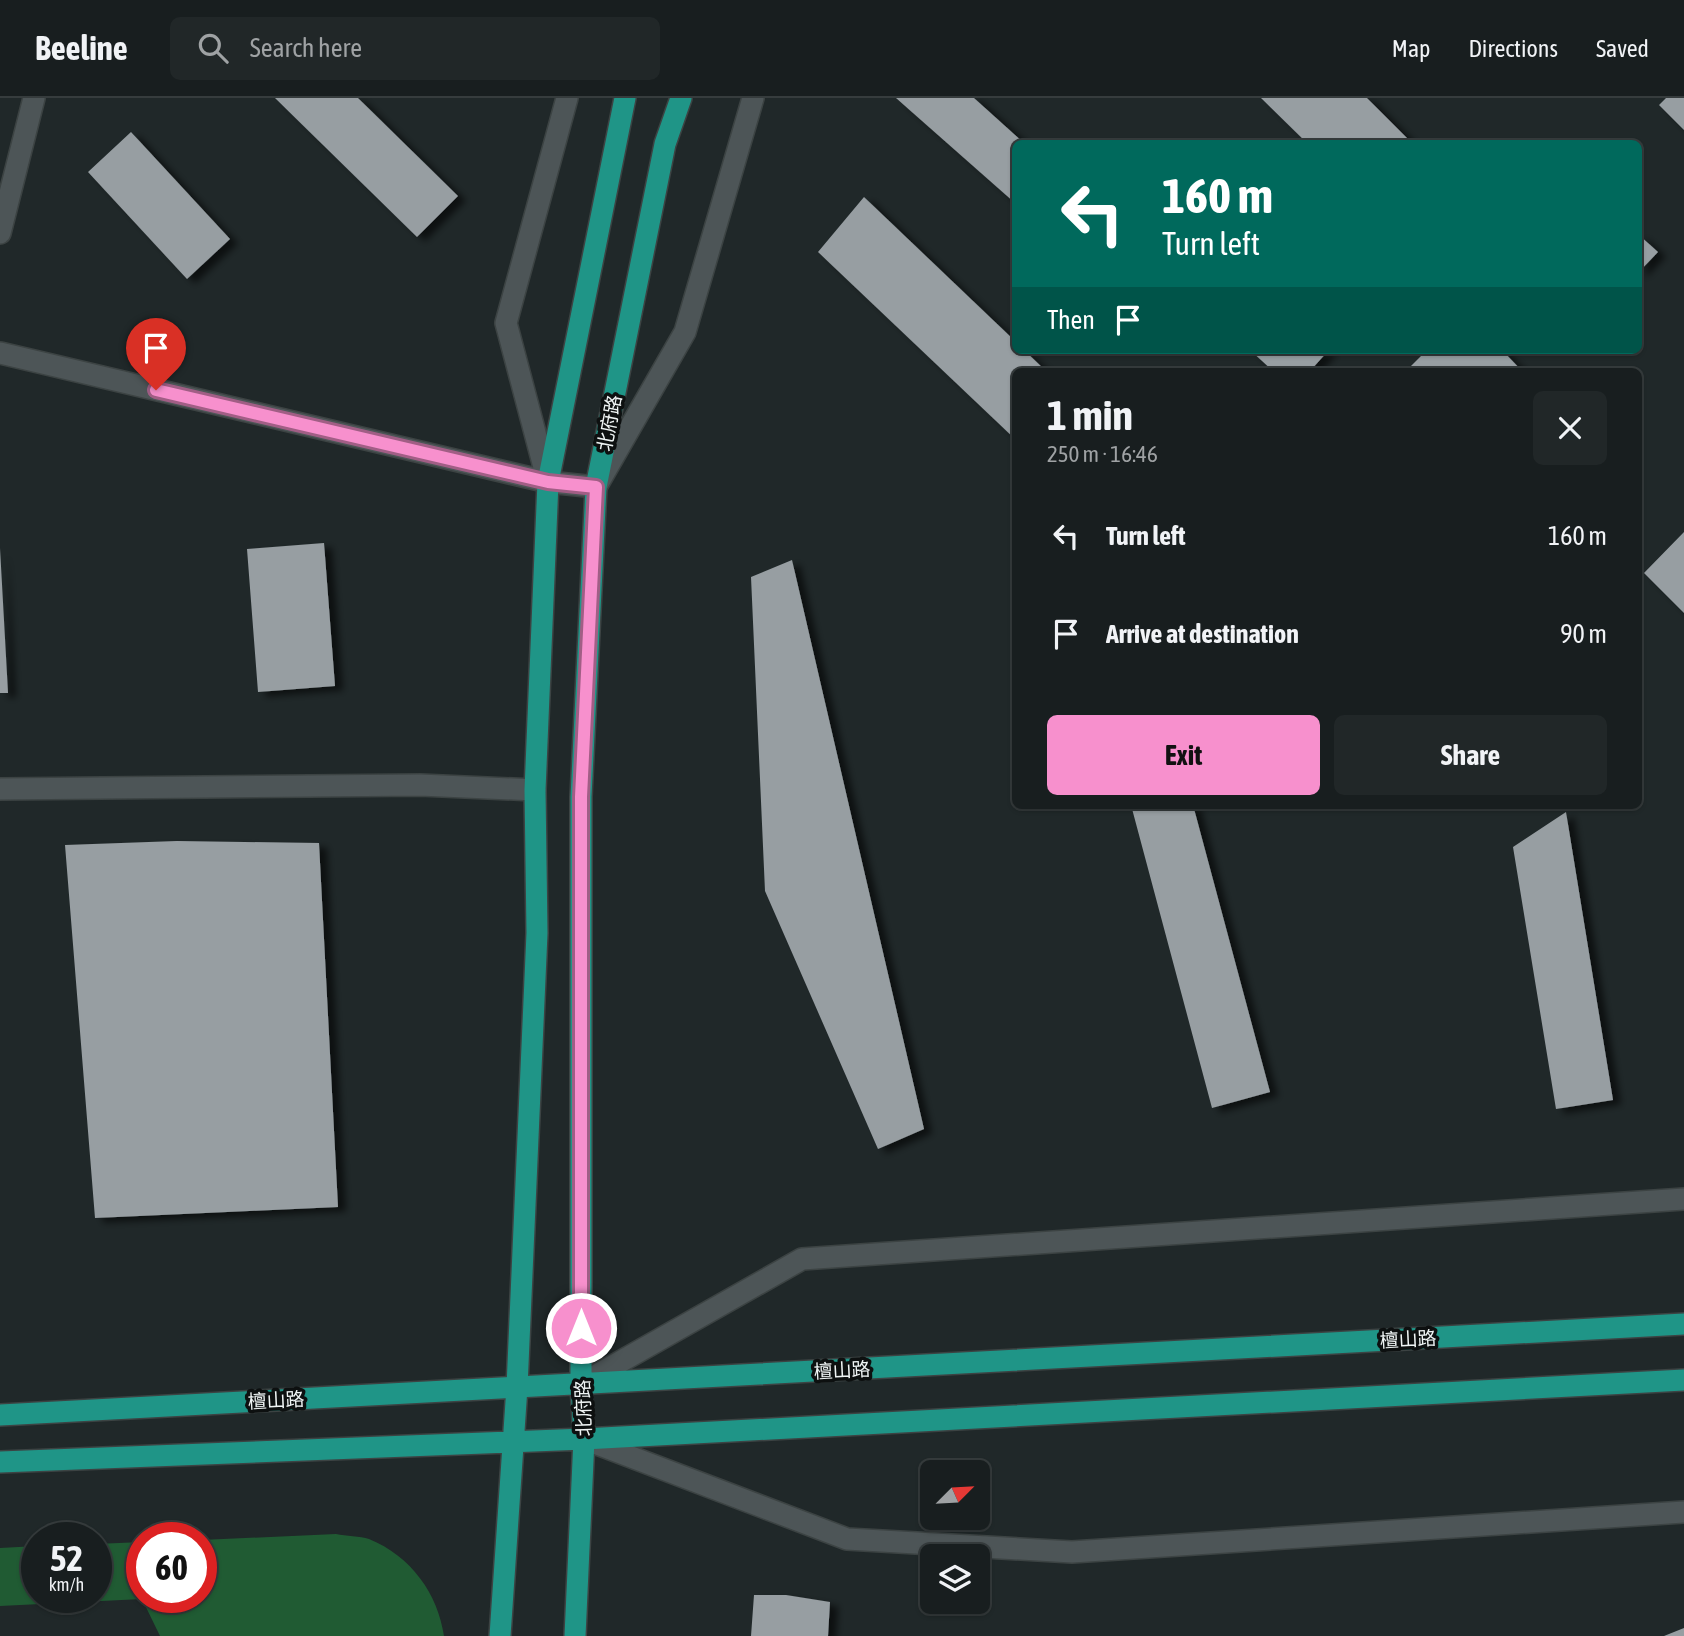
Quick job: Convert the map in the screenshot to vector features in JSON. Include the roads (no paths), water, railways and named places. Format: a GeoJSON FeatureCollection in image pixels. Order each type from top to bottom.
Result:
{"type":"FeatureCollection","features":[{"type":"Feature","properties":{"kind":"main road"},"geometry":{"type":"LineString","coordinates":[[500,1636],[517,1387],[537,933],[536,790],[548,482],[625,98]]}},
{"type":"Feature","properties":{"kind":"main road","name":"北府路"},"geometry":{"type":"LineString","coordinates":[[575,1636],[584,1439],[581,1384],[581,797],[596,487],[665,144],[681,98]]}},
{"type":"Feature","properties":{"kind":"main road","name":"檀山路"},"geometry":{"type":"LineString","coordinates":[[0,1415],[1684,1324]]}},
{"type":"Feature","properties":{"kind":"main road"},"geometry":{"type":"LineString","coordinates":[[0,1462],[513,1443],[1682,1380]]}},
{"type":"Feature","properties":{"kind":"street"},"geometry":{"type":"LineString","coordinates":[[0,233],[34,98]]}},
{"type":"Feature","properties":{"kind":"street"},"geometry":{"type":"LineString","coordinates":[[548,482],[506,323],[567,98]]}},
{"type":"Feature","properties":{"kind":"street"},"geometry":{"type":"LineString","coordinates":[[0,353],[548,482],[596,487],[685,332],[753,98]]}},
{"type":"Feature","properties":{"kind":"street"},"geometry":{"type":"LineString","coordinates":[[0,789],[420,785],[536,790]]}},
{"type":"Feature","properties":{"kind":"street"},"geometry":{"type":"LineString","coordinates":[[581,1384],[802,1259],[1684,1199]]}},
{"type":"Feature","properties":{"kind":"street"},"geometry":{"type":"LineString","coordinates":[[584,1439],[847,1539],[1072,1552],[1684,1513]]}}]}
